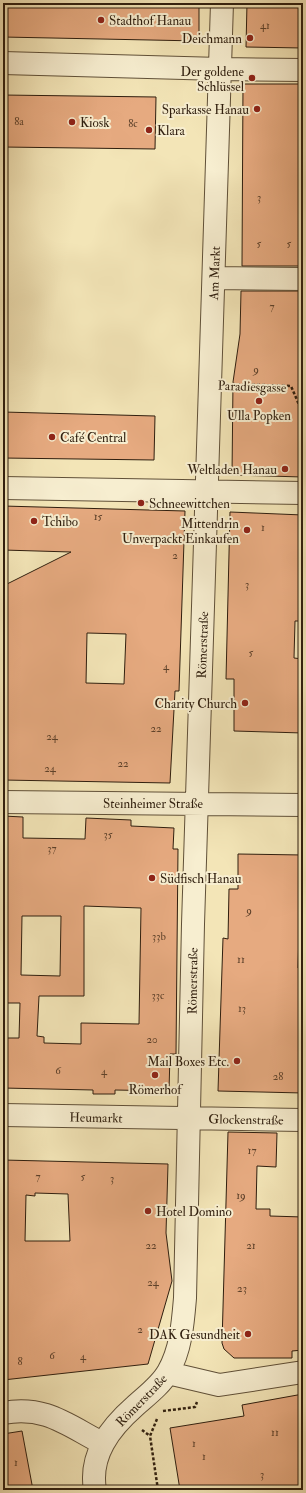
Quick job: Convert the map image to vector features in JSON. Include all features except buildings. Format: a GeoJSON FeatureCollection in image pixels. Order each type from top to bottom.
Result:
{"type":"FeatureCollection","features":[{"type":"Feature","properties":{"kind":"street","name":"Am Markt"},"geometry":{"type":"LineString","coordinates":[[207,490],[222,3]]}},
{"type":"Feature","properties":{"kind":"street"},"geometry":{"type":"LineString","coordinates":[[3,62],[220,69],[303,70]]}},
{"type":"Feature","properties":{"kind":"street"},"geometry":{"type":"LineString","coordinates":[[214,278],[300,279]]}},
{"type":"Feature","properties":{"kind":"street"},"geometry":{"type":"LineString","coordinates":[[3,488],[207,490],[303,493]]}},
{"type":"Feature","properties":{"kind":"street","name":"Römerstraße"},"geometry":{"type":"LineString","coordinates":[[94,1490],[95,1460],[102,1443],[125,1415],[148,1395],[168,1373],[180,1336],[185,1298],[188,1118],[207,490]]}},
{"type":"Feature","properties":{"kind":"street","name":"Steinheimer Straße"},"geometry":{"type":"LineString","coordinates":[[3,802],[303,805]]}},
{"type":"Feature","properties":{"kind":"street","name":"Heumarkt"},"geometry":{"type":"LineString","coordinates":[[3,1115],[188,1118]]}},
{"type":"Feature","properties":{"kind":"street","name":"Glockenstraße"},"geometry":{"type":"LineString","coordinates":[[188,1118],[303,1120]]}},
{"type":"Feature","properties":{"kind":"street"},"geometry":{"type":"LineString","coordinates":[[168,1373],[205,1383],[219,1385],[303,1372]]}},
{"type":"Feature","properties":{"kind":"street"},"geometry":{"type":"LineString","coordinates":[[3,1413],[21,1411],[44,1413],[64,1420],[102,1443]]}},
{"type":"Feature","properties":{"kind":"path","name":"Paradiesgasse"},"geometry":{"type":"LineString","coordinates":[[211,384],[291,386],[300,407],[303,408]]}},
{"type":"Feature","properties":{"kind":"path"},"geometry":{"type":"LineString","coordinates":[[158,1490],[150,1436],[159,1412],[195,1407],[205,1383]]}},
{"type":"Feature","properties":{"kind":"place","name":"Stadthof Hanau"},"geometry":{"type":"Point","coordinates":[101,20]}},
{"type":"Feature","properties":{"kind":"place","name":"Deichmann"},"geometry":{"type":"Point","coordinates":[250,38]}},
{"type":"Feature","properties":{"kind":"place","name":"Der goldene Schlüssel"},"geometry":{"type":"Point","coordinates":[252,78]}},
{"type":"Feature","properties":{"kind":"place","name":"Sparkasse Hanau"},"geometry":{"type":"Point","coordinates":[257,109]}},
{"type":"Feature","properties":{"kind":"place","name":"Kiosk"},"geometry":{"type":"Point","coordinates":[72,122]}},
{"type":"Feature","properties":{"kind":"place","name":"Klara"},"geometry":{"type":"Point","coordinates":[149,130]}},
{"type":"Feature","properties":{"kind":"place","name":"Ulla Popken"},"geometry":{"type":"Point","coordinates":[259,401]}},
{"type":"Feature","properties":{"kind":"place","name":"Café Central"},"geometry":{"type":"Point","coordinates":[52,437]}},
{"type":"Feature","properties":{"kind":"place","name":"Weltladen Hanau"},"geometry":{"type":"Point","coordinates":[285,469]}},
{"type":"Feature","properties":{"kind":"place","name":"Schneewittchen"},"geometry":{"type":"Point","coordinates":[141,503]}},
{"type":"Feature","properties":{"kind":"place","name":"Tchibo"},"geometry":{"type":"Point","coordinates":[34,521]}},
{"type":"Feature","properties":{"kind":"place","name":"Mittendrin Unverpackt Einkaufen"},"geometry":{"type":"Point","coordinates":[247,530]}},
{"type":"Feature","properties":{"kind":"place","name":"Charity Church"},"geometry":{"type":"Point","coordinates":[245,703]}},
{"type":"Feature","properties":{"kind":"place","name":"Südfisch Hanau"},"geometry":{"type":"Point","coordinates":[152,878]}},
{"type":"Feature","properties":{"kind":"place","name":"Mail Boxes Etc."},"geometry":{"type":"Point","coordinates":[237,1061]}},
{"type":"Feature","properties":{"kind":"place","name":"Römerhof"},"geometry":{"type":"Point","coordinates":[155,1075]}},
{"type":"Feature","properties":{"kind":"place","name":"Hotel Domino"},"geometry":{"type":"Point","coordinates":[148,1211]}},
{"type":"Feature","properties":{"kind":"place","name":"DAK Gesundheit"},"geometry":{"type":"Point","coordinates":[248,1334]}}]}
